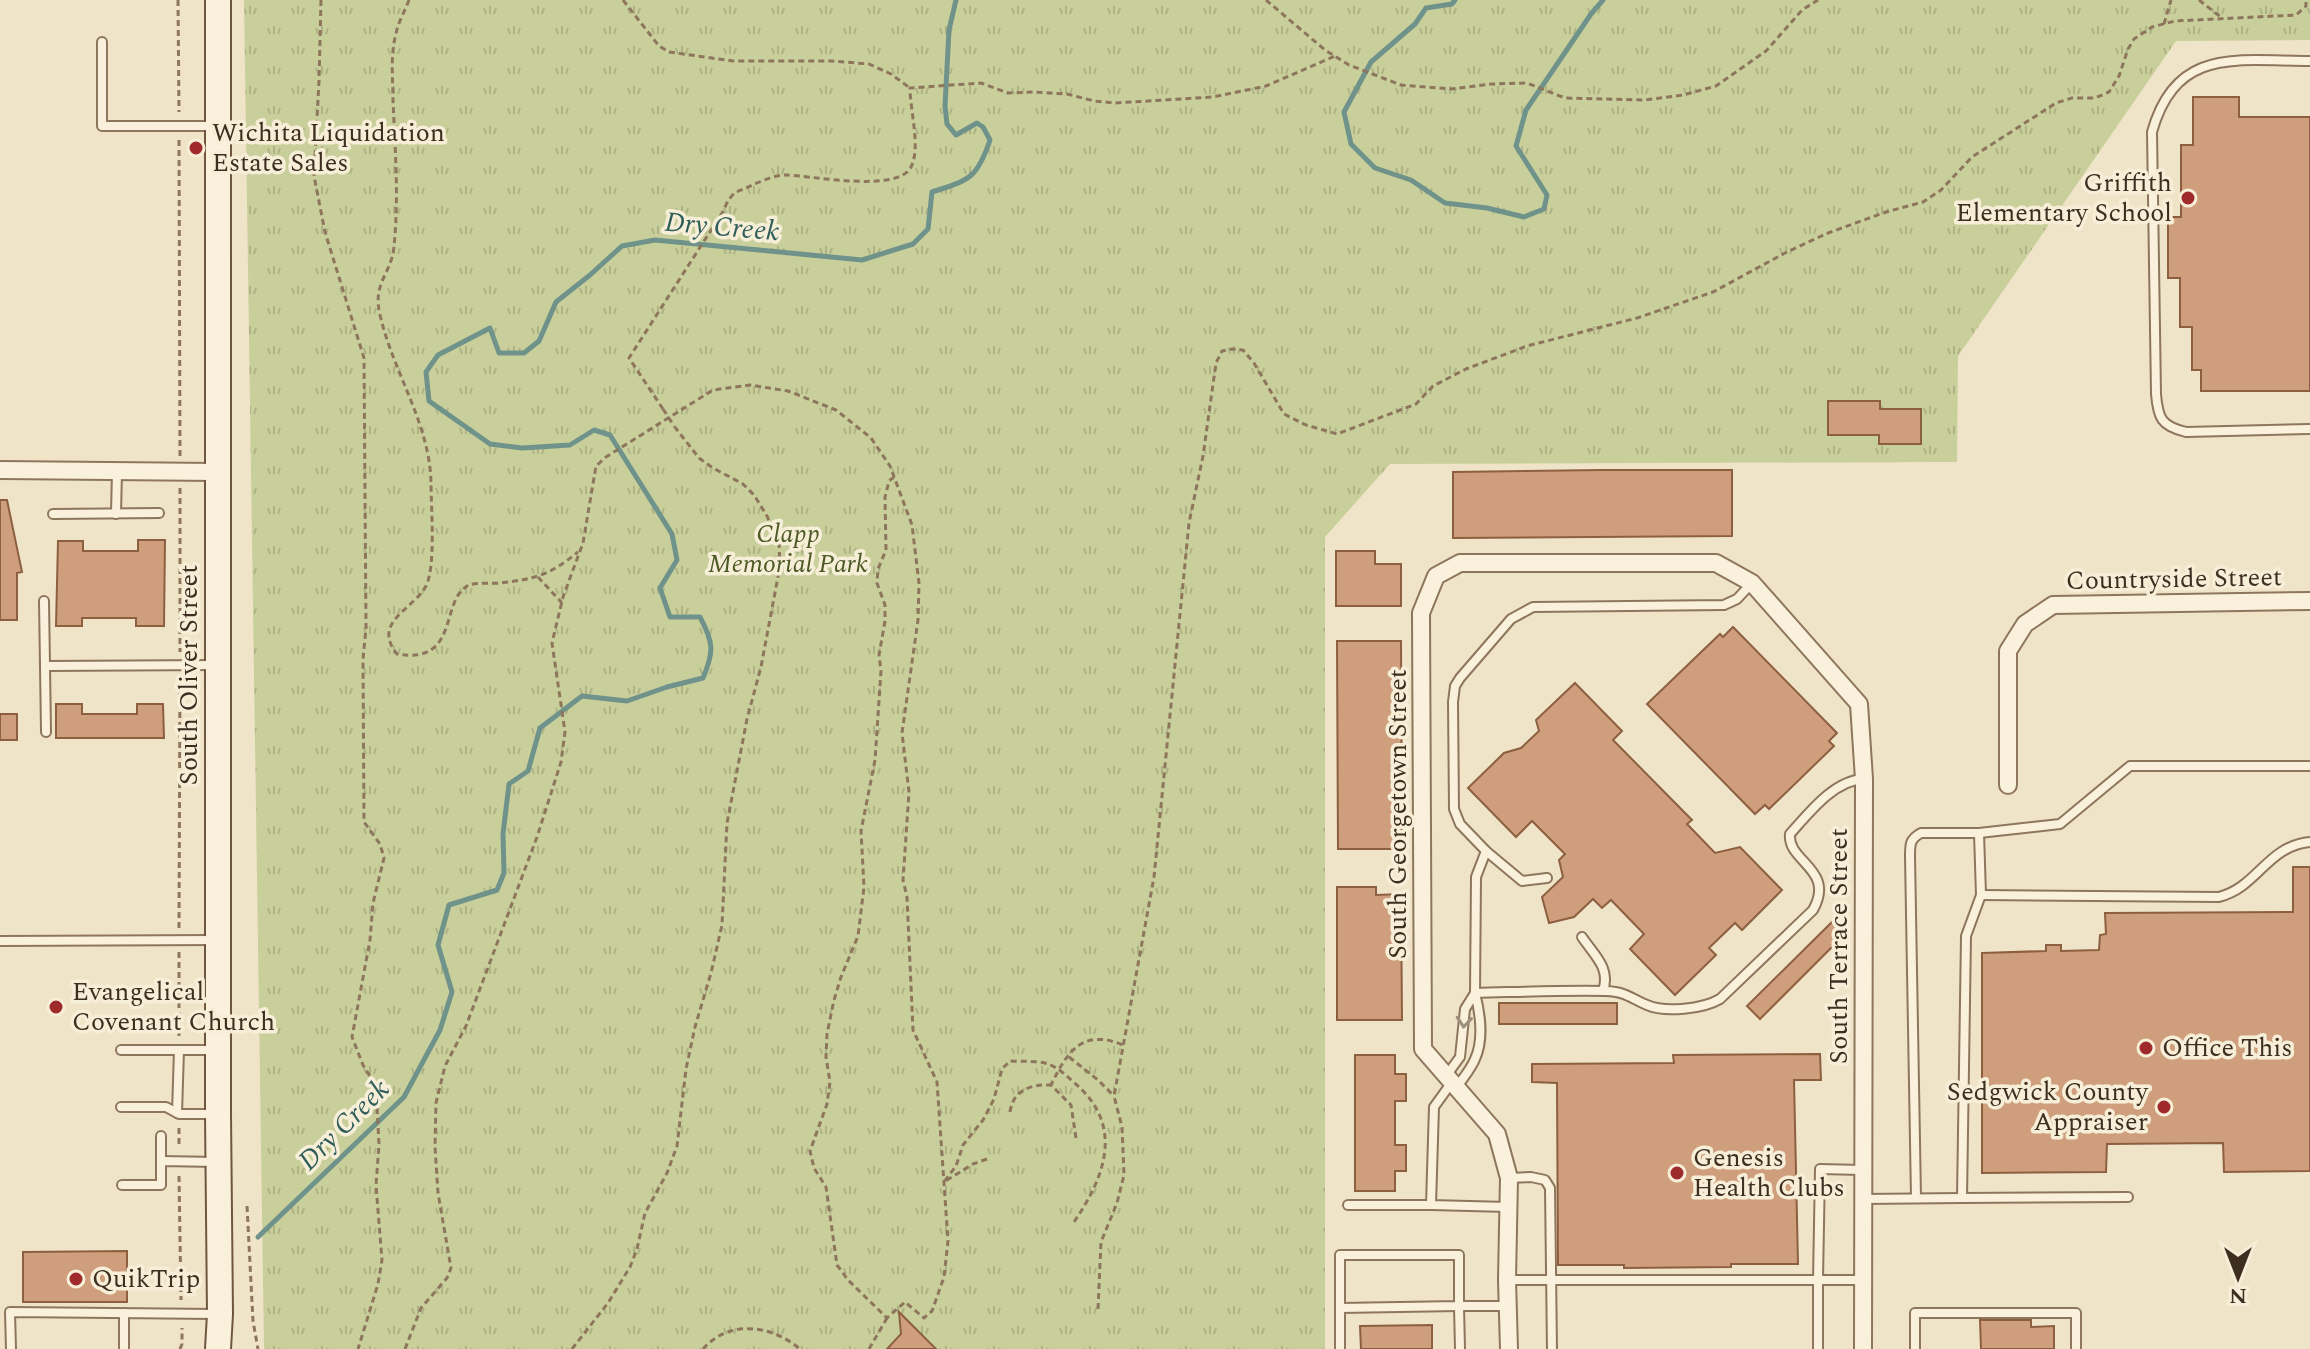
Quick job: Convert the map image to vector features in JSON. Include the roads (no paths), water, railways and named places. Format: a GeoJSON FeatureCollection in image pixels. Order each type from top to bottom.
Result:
{"type":"FeatureCollection","features":[{"type":"Feature","properties":{"kind":"main road","name":"South Oliver Street"},"geometry":{"type":"LineString","coordinates":[[218,0],[218,1349]]}},
{"type":"Feature","properties":{"kind":"street"},"geometry":{"type":"LineString","coordinates":[[0,470],[217,472]]}},
{"type":"Feature","properties":{"kind":"street","name":"South Georgetown Street"},"geometry":{"type":"LineString","coordinates":[[1509,1349],[1509,1178],[1497,1134],[1423,1049],[1421,613],[1436,576],[1460,563],[1716,563],[1752,583]]}},
{"type":"Feature","properties":{"kind":"street","name":"South Terrace Street"},"geometry":{"type":"LineString","coordinates":[[1752,583],[1859,704],[1864,779],[1863,1349]]}},
{"type":"Feature","properties":{"kind":"street","name":"Countryside Street"},"geometry":{"type":"LineString","coordinates":[[2008,785],[2008,651],[2025,624],[2053,605],[2310,601]]}},
{"type":"Feature","properties":{"kind":"lane"},"geometry":{"type":"LineString","coordinates":[[102,42],[102,126],[218,126]]}},
{"type":"Feature","properties":{"kind":"lane"},"geometry":{"type":"LineString","coordinates":[[2310,61],[2212,63],[2193,71],[2172,91],[2158,112],[2152,132],[2156,394],[2161,420],[2171,428],[2186,432],[2310,429]]}},
{"type":"Feature","properties":{"kind":"lane"},"geometry":{"type":"LineString","coordinates":[[116,514],[117,471]]}},
{"type":"Feature","properties":{"kind":"lane"},"geometry":{"type":"LineString","coordinates":[[53,514],[159,513]]}},
{"type":"Feature","properties":{"kind":"lane"},"geometry":{"type":"LineString","coordinates":[[1547,878],[1522,881],[1460,824],[1454,809],[1455,686],[1511,619],[1533,607],[1724,605],[1737,599],[1752,583]]}},
{"type":"Feature","properties":{"kind":"lane"},"geometry":{"type":"LineString","coordinates":[[44,601],[46,732]]}},
{"type":"Feature","properties":{"kind":"lane"},"geometry":{"type":"LineString","coordinates":[[45,666],[217,664]]}},
{"type":"Feature","properties":{"kind":"lane"},"geometry":{"type":"LineString","coordinates":[[1916,1198],[1910,843],[1913,837],[1921,833],[1979,833],[2060,824],[2130,766],[2310,766]]}},
{"type":"Feature","properties":{"kind":"lane"},"geometry":{"type":"LineString","coordinates":[[1475,993],[1603,991],[1630,995],[1651,1007],[1696,1008],[1711,1004],[1720,999],[1813,910],[1820,894],[1815,875],[1790,844],[1790,834],[1844,783],[1864,779]]}},
{"type":"Feature","properties":{"kind":"lane"},"geometry":{"type":"LineString","coordinates":[[1962,1198],[1966,936],[1981,895],[1979,833]]}},
{"type":"Feature","properties":{"kind":"lane"},"geometry":{"type":"LineString","coordinates":[[1981,895],[2219,897],[2233,894],[2290,845],[2310,842]]}},
{"type":"Feature","properties":{"kind":"lane"},"geometry":{"type":"LineString","coordinates":[[1431,1205],[1434,1107],[1452,1082],[1473,1063],[1478,1049],[1476,877],[1486,851]]}},
{"type":"Feature","properties":{"kind":"lane"},"geometry":{"type":"LineString","coordinates":[[1582,937],[1605,969],[1607,977],[1603,991]]}},
{"type":"Feature","properties":{"kind":"lane"},"geometry":{"type":"LineString","coordinates":[[0,941],[218,940]]}},
{"type":"Feature","properties":{"kind":"lane"},"geometry":{"type":"LineString","coordinates":[[1452,1082],[1460,1057],[1465,1009],[1475,993]]}},
{"type":"Feature","properties":{"kind":"lane"},"geometry":{"type":"LineString","coordinates":[[121,1050],[218,1050]]}},
{"type":"Feature","properties":{"kind":"lane"},"geometry":{"type":"LineString","coordinates":[[177,1113],[179,1050]]}},
{"type":"Feature","properties":{"kind":"lane"},"geometry":{"type":"LineString","coordinates":[[121,1107],[166,1107],[177,1113],[218,1114]]}},
{"type":"Feature","properties":{"kind":"lane"},"geometry":{"type":"LineString","coordinates":[[122,1185],[161,1185],[161,1136]]}},
{"type":"Feature","properties":{"kind":"lane"},"geometry":{"type":"LineString","coordinates":[[161,1161],[218,1162]]}},
{"type":"Feature","properties":{"kind":"lane"},"geometry":{"type":"LineString","coordinates":[[1818,1349],[1820,1169],[1862,1170]]}},
{"type":"Feature","properties":{"kind":"lane"},"geometry":{"type":"LineString","coordinates":[[1509,1178],[1545,1180],[1550,1188],[1552,1349]]}},
{"type":"Feature","properties":{"kind":"lane"},"geometry":{"type":"LineString","coordinates":[[1863,1199],[2128,1197]]}},
{"type":"Feature","properties":{"kind":"lane"},"geometry":{"type":"LineString","coordinates":[[1348,1205],[1508,1207]]}},
{"type":"Feature","properties":{"kind":"lane"},"geometry":{"type":"LineString","coordinates":[[1340,1349],[1340,1255],[1459,1255],[1460,1349]]}},
{"type":"Feature","properties":{"kind":"lane"},"geometry":{"type":"LineString","coordinates":[[1507,1280],[1863,1280]]}},
{"type":"Feature","properties":{"kind":"lane"},"geometry":{"type":"LineString","coordinates":[[1340,1308],[1507,1306]]}},
{"type":"Feature","properties":{"kind":"lane"},"geometry":{"type":"LineString","coordinates":[[11,1349],[5,1312],[220,1314]]}},
{"type":"Feature","properties":{"kind":"lane"},"geometry":{"type":"LineString","coordinates":[[124,1313],[124,1349]]}},
{"type":"Feature","properties":{"kind":"lane"},"geometry":{"type":"LineString","coordinates":[[1915,1349],[1915,1313],[2076,1313],[2076,1349]]}},
{"type":"Feature","properties":{"kind":"waterway","name":"Dry Creek"},"geometry":{"type":"LineString","coordinates":[[258,1237],[404,1097],[440,1030],[452,992],[438,945],[449,905],[497,890],[504,873],[503,834],[509,784],[528,771],[540,728],[582,696],[627,701],[703,678],[711,654],[708,634],[700,617],[670,617],[660,588],[677,560],[672,534],[610,435],[594,430],[570,445],[522,448],[490,444],[429,401],[426,372],[438,355],[490,328],[499,353],[524,353],[539,341],[556,302],[622,246],[655,240],[862,260],[913,244],[928,229],[932,192],[970,176],[981,163],[990,140],[977,123],[956,135],[947,124],[949,30],[956,0]]}},
{"type":"Feature","properties":{"kind":"waterway","name":"Dry Creek"},"geometry":{"type":"LineString","coordinates":[[1455,0],[1452,4],[1426,8],[1415,24],[1371,62],[1344,112],[1351,144],[1375,168],[1411,180],[1445,203],[1487,208],[1524,217],[1544,209],[1547,195],[1516,146],[1526,110],[1603,0]]}},
{"type":"Feature","properties":{"kind":"place","name":"Wichita Liquidation Estate Sales"},"geometry":{"type":"Point","coordinates":[196,148]}},
{"type":"Feature","properties":{"kind":"place","name":"Griffith Elementary School"},"geometry":{"type":"Point","coordinates":[2188,198]}},
{"type":"Feature","properties":{"kind":"place","name":"Evangelical Covenant Church"},"geometry":{"type":"Point","coordinates":[56,1007]}},
{"type":"Feature","properties":{"kind":"place","name":"Office This"},"geometry":{"type":"Point","coordinates":[2146,1048]}},
{"type":"Feature","properties":{"kind":"place","name":"Sedgwick County Appraiser"},"geometry":{"type":"Point","coordinates":[2164,1107]}},
{"type":"Feature","properties":{"kind":"place","name":"Genesis Health Clubs"},"geometry":{"type":"Point","coordinates":[1677,1173]}},
{"type":"Feature","properties":{"kind":"place","name":"QuikTrip"},"geometry":{"type":"Point","coordinates":[76,1279]}},
{"type":"Feature","properties":{"kind":"park label","name":"Clapp Memorial Park"},"geometry":{"type":"Point","coordinates":[788,549]}}]}
